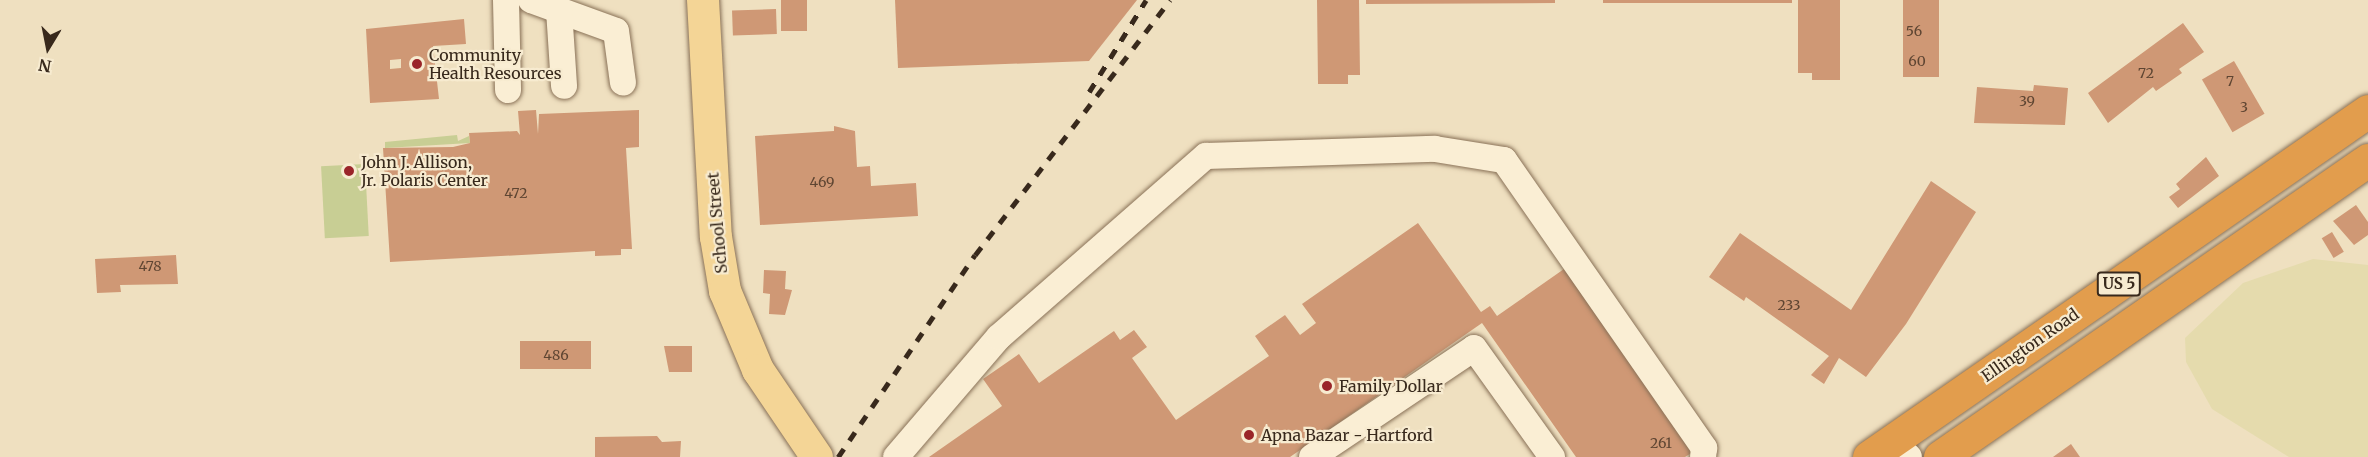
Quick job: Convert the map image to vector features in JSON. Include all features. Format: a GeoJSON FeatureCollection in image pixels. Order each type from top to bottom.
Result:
{"type":"FeatureCollection","features":[{"type":"Feature","properties":{"kind":"highway","name":"Ellington Road"},"geometry":{"type":"LineString","coordinates":[[1890,452],[2368,111]]}},
{"type":"Feature","properties":{"kind":"highway","name":"US 5"},"geometry":{"type":"LineString","coordinates":[[1940,457],[2368,160]]}},
{"type":"Feature","properties":{"kind":"main road","name":"School Street"},"geometry":{"type":"LineString","coordinates":[[703,0],[716,237],[722,278],[752,359],[817,457]]}},
{"type":"Feature","properties":{"kind":"lane"},"geometry":{"type":"LineString","coordinates":[[506,0],[508,90]]}},
{"type":"Feature","properties":{"kind":"lane"},"geometry":{"type":"LineString","coordinates":[[531,0],[616,31],[624,83]]}},
{"type":"Feature","properties":{"kind":"lane"},"geometry":{"type":"LineString","coordinates":[[559,10],[564,86]]}},
{"type":"Feature","properties":{"kind":"lane"},"geometry":{"type":"LineString","coordinates":[[896,457],[999,337],[1206,156],[1435,149],[1504,160],[1698,438],[1704,457]]}},
{"type":"Feature","properties":{"kind":"lane"},"geometry":{"type":"LineString","coordinates":[[1312,457],[1474,348],[1552,457]]}},
{"type":"Feature","properties":{"kind":"shaded area"},"geometry":{"type":"Polygon","coordinates":[[[2313,259],[2368,265],[2368,457],[2289,457],[2212,409],[2186,362],[2185,338],[2243,283],[2313,259]]]}},
{"type":"Feature","properties":{"kind":"green space"},"geometry":{"type":"Polygon","coordinates":[[[457,135],[458,141],[469,136],[470,143],[385,148],[385,142],[457,135]]]}},
{"type":"Feature","properties":{"kind":"green space"},"geometry":{"type":"Polygon","coordinates":[[[365,164],[369,236],[325,238],[321,166],[365,164]]]}},
{"type":"Feature","properties":{"kind":"building"},"geometry":{"type":"Polygon","coordinates":[[[781,0],[807,0],[807,31],[781,31],[781,0]]]}},
{"type":"Feature","properties":{"kind":"building"},"geometry":{"type":"Polygon","coordinates":[[[895,0],[1137,0],[1089,61],[898,68],[895,0]]]}},
{"type":"Feature","properties":{"kind":"building"},"geometry":{"type":"Polygon","coordinates":[[[1317,0],[1359,0],[1360,75],[1348,75],[1348,84],[1318,84],[1317,0]]]}},
{"type":"Feature","properties":{"kind":"building"},"geometry":{"type":"Polygon","coordinates":[[[1366,0],[1555,0],[1555,3],[1366,4],[1366,0]]]}},
{"type":"Feature","properties":{"kind":"building"},"geometry":{"type":"Polygon","coordinates":[[[1603,0],[1792,0],[1792,3],[1603,3],[1603,0]]]}},
{"type":"Feature","properties":{"kind":"building"},"geometry":{"type":"Polygon","coordinates":[[[1798,0],[1840,0],[1840,80],[1812,80],[1812,73],[1798,73],[1798,0]]]}},
{"type":"Feature","properties":{"kind":"building"},"geometry":{"type":"Polygon","coordinates":[[[1903,0],[1939,0],[1939,77],[1903,77],[1903,0]]]}},
{"type":"Feature","properties":{"kind":"building"},"geometry":{"type":"Polygon","coordinates":[[[776,9],[777,34],[733,36],[732,11],[776,9]]]}},
{"type":"Feature","properties":{"kind":"building","name":"Community Health Resources"},"geometry":{"type":"Polygon","coordinates":[[[464,19],[466,44],[433,46],[439,99],[370,103],[366,29],[464,19]],[[401,59],[390,60],[390,69],[401,68],[401,59]]]}},
{"type":"Feature","properties":{"kind":"building"},"geometry":{"type":"Polygon","coordinates":[[[2183,23],[2204,52],[2179,69],[2182,73],[2156,91],[2153,87],[2108,123],[2088,93],[2183,23]]]}},
{"type":"Feature","properties":{"kind":"building"},"geometry":{"type":"Polygon","coordinates":[[[2234,61],[2264,114],[2232,132],[2202,80],[2234,61]]]}},
{"type":"Feature","properties":{"kind":"building"},"geometry":{"type":"Polygon","coordinates":[[[2034,85],[2068,88],[2065,125],[1974,123],[1977,87],[2033,91],[2034,85]]]}},
{"type":"Feature","properties":{"kind":"building"},"geometry":{"type":"Polygon","coordinates":[[[536,110],[538,134],[539,114],[639,110],[639,147],[626,148],[632,249],[621,249],[621,255],[595,256],[595,251],[390,262],[383,148],[453,147],[470,143],[469,133],[517,131],[520,135],[518,111],[536,110]]]}},
{"type":"Feature","properties":{"kind":"building"},"geometry":{"type":"Polygon","coordinates":[[[834,126],[855,131],[857,167],[870,166],[871,186],[916,183],[918,216],[760,225],[755,136],[834,131],[834,126]]]}},
{"type":"Feature","properties":{"kind":"building"},"geometry":{"type":"Polygon","coordinates":[[[2206,157],[2219,176],[2178,208],[2169,197],[2180,189],[2176,184],[2206,157]]]}},
{"type":"Feature","properties":{"kind":"building"},"geometry":{"type":"Polygon","coordinates":[[[1931,181],[1976,212],[1906,324],[1866,377],[1839,358],[1824,384],[1811,375],[1829,356],[1746,297],[1744,301],[1709,277],[1740,233],[1851,310],[1931,181]]]}},
{"type":"Feature","properties":{"kind":"building"},"geometry":{"type":"Polygon","coordinates":[[[2356,205],[2368,222],[2368,235],[2354,245],[2333,221],[2356,205]]]}},
{"type":"Feature","properties":{"kind":"building"},"geometry":{"type":"Polygon","coordinates":[[[1418,223],[1481,312],[1490,306],[1497,316],[1564,269],[1693,452],[1685,457],[1576,457],[1482,323],[1290,457],[929,457],[1002,406],[983,379],[1019,354],[1039,383],[1114,331],[1120,340],[1134,330],[1147,347],[1132,358],[1176,420],[1269,356],[1255,336],[1285,315],[1300,335],[1316,323],[1302,304],[1418,223]]]}},
{"type":"Feature","properties":{"kind":"building"},"geometry":{"type":"Polygon","coordinates":[[[2332,232],[2344,252],[2334,258],[2322,238],[2332,232]]]}},
{"type":"Feature","properties":{"kind":"building"},"geometry":{"type":"Polygon","coordinates":[[[176,255],[178,284],[120,285],[121,292],[97,293],[95,259],[176,255]]]}},
{"type":"Feature","properties":{"kind":"building"},"geometry":{"type":"Polygon","coordinates":[[[764,270],[786,271],[785,289],[792,290],[785,315],[769,314],[770,294],[763,293],[764,270]]]}},
{"type":"Feature","properties":{"kind":"building"},"geometry":{"type":"Polygon","coordinates":[[[520,341],[591,341],[591,369],[520,369],[520,341]]]}},
{"type":"Feature","properties":{"kind":"building"},"geometry":{"type":"Polygon","coordinates":[[[664,346],[692,346],[692,372],[669,372],[664,346]]]}},
{"type":"Feature","properties":{"kind":"building"},"geometry":{"type":"Polygon","coordinates":[[[657,436],[662,442],[681,441],[680,457],[595,457],[595,437],[657,436]]]}},
{"type":"Feature","properties":{"kind":"building"},"geometry":{"type":"Polygon","coordinates":[[[2071,444],[2080,457],[2053,457],[2071,444]]]}},
{"type":"Feature","properties":{"kind":"railway"},"geometry":{"type":"LineString","coordinates":[[1089,92],[1146,0]]}},
{"type":"Feature","properties":{"kind":"railway"},"geometry":{"type":"LineString","coordinates":[[838,457],[975,255],[1170,0]]}},
{"type":"Feature","properties":{"kind":"place","name":"Community Health Resources"},"geometry":{"type":"Point","coordinates":[417,64]}},
{"type":"Feature","properties":{"kind":"place","name":"John J. Allison, Jr. Polaris Center"},"geometry":{"type":"Point","coordinates":[349,171]}},
{"type":"Feature","properties":{"kind":"place","name":"Family Dollar"},"geometry":{"type":"Point","coordinates":[1327,386]}},
{"type":"Feature","properties":{"kind":"place","name":"Apna Bazar - Hartford"},"geometry":{"type":"Point","coordinates":[1249,435]}}]}
